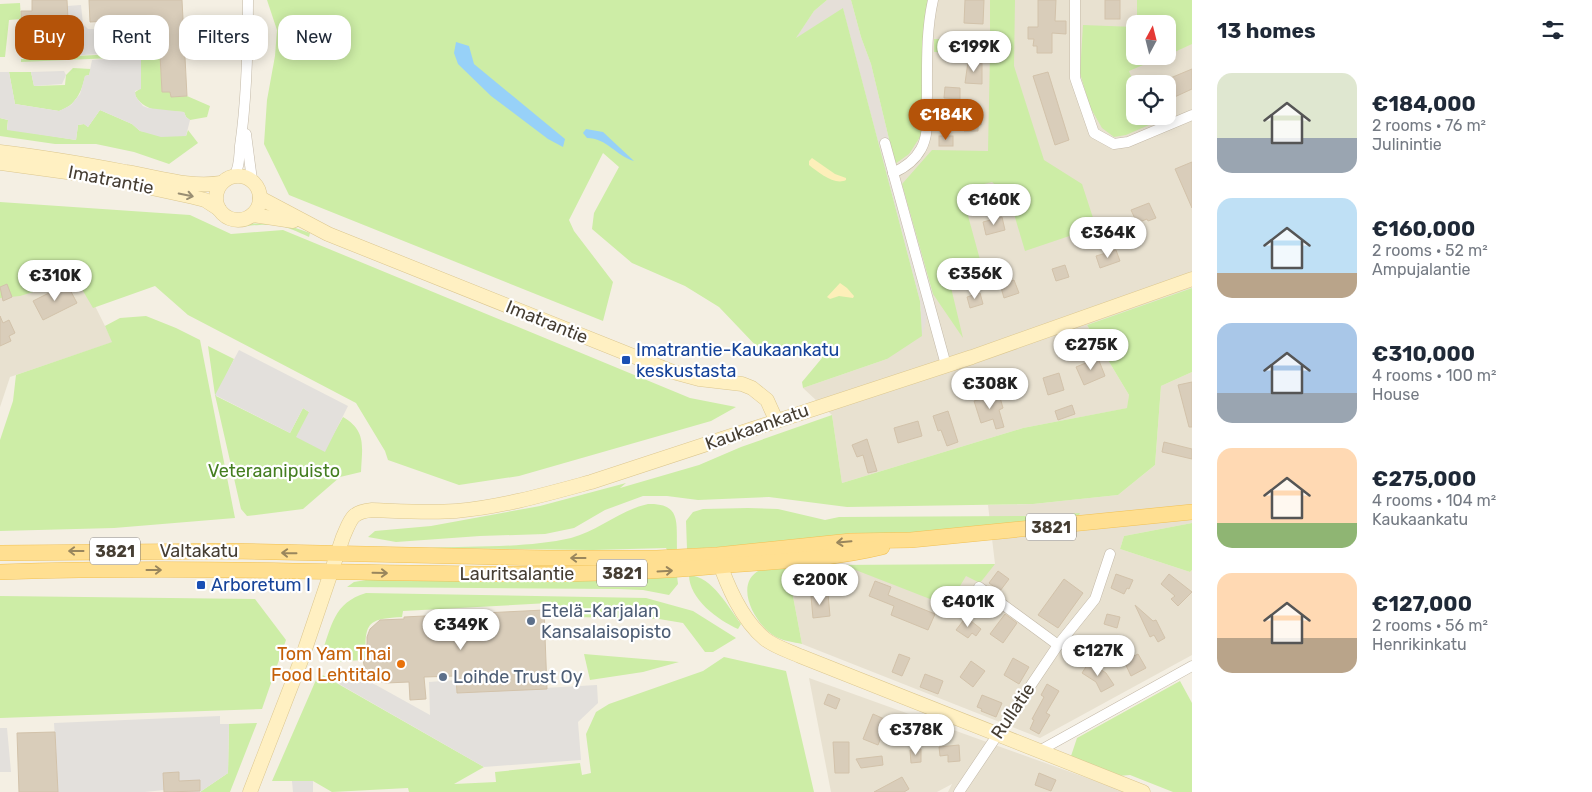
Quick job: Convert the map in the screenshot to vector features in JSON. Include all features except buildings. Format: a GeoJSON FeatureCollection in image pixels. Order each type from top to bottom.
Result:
{"type":"FeatureCollection","features":[{"type":"Feature","properties":{"kind":"main road","name":"Lauritsalantie"},"geometry":{"type":"LineString","coordinates":[[331,572],[548,575],[645,572],[851,541],[910,540],[1192,512]]}},
{"type":"Feature","properties":{"kind":"main road","name":"Valtakatu"},"geometry":{"type":"LineString","coordinates":[[0,553],[230,551],[337,554]]}},
{"type":"Feature","properties":{"kind":"main road","name":"Lauritsalantie"},"geometry":{"type":"LineString","coordinates":[[337,554],[719,561]]}},
{"type":"Feature","properties":{"kind":"main road","name":"Valtakatu"},"geometry":{"type":"LineString","coordinates":[[0,572],[185,570],[331,572]]}},
{"type":"Feature","properties":{"kind":"street"},"geometry":{"type":"LineString","coordinates":[[244,123],[252,180],[258,188],[260,198],[257,210],[247,218],[234,220],[223,214],[219,209],[216,196],[221,184],[234,176],[238,168],[244,123],[248,52],[248,0]]}},
{"type":"Feature","properties":{"kind":"street"},"geometry":{"type":"LineString","coordinates":[[893,174],[905,168],[921,149],[926,135],[927,53],[933,0]]}},
{"type":"Feature","properties":{"kind":"street"},"geometry":{"type":"LineString","coordinates":[[1075,0],[1075,78],[1094,133],[1114,144],[1128,142],[1192,115]]}},
{"type":"Feature","properties":{"kind":"street"},"geometry":{"type":"LineString","coordinates":[[885,143],[946,365]]}},
{"type":"Feature","properties":{"kind":"street","name":"Imatrantie"},"geometry":{"type":"LineString","coordinates":[[0,152],[201,186],[221,184]]}},
{"type":"Feature","properties":{"kind":"street","name":"Imatrantie"},"geometry":{"type":"LineString","coordinates":[[0,162],[96,176],[154,188],[205,200],[219,209]]}},
{"type":"Feature","properties":{"kind":"street"},"geometry":{"type":"LineString","coordinates":[[234,176],[252,180]]}},
{"type":"Feature","properties":{"kind":"street","name":"Imatrantie"},"geometry":{"type":"LineString","coordinates":[[260,198],[308,225],[673,372],[699,379],[742,384],[752,388],[766,400],[776,420]]}},
{"type":"Feature","properties":{"kind":"street","name":"Imatrantie"},"geometry":{"type":"LineString","coordinates":[[252,214],[308,225]]}},
{"type":"Feature","properties":{"kind":"street","name":"Kaukaankatu"},"geometry":{"type":"LineString","coordinates":[[250,792],[302,658],[350,520],[359,511],[455,511],[493,506],[536,497],[591,482],[946,365],[1192,279]]}},
{"type":"Feature","properties":{"kind":"street","name":"Rullatie"},"geometry":{"type":"LineString","coordinates":[[959,792],[1058,645],[1095,599],[1110,554]]}},
{"type":"Feature","properties":{"kind":"street"},"geometry":{"type":"LineString","coordinates":[[719,561],[733,595],[748,620],[766,639],[800,656],[1142,792]]}},
{"type":"Feature","properties":{"kind":"street"},"geometry":{"type":"LineString","coordinates":[[979,587],[1058,645]]}},
{"type":"Feature","properties":{"kind":"street"},"geometry":{"type":"LineString","coordinates":[[1039,750],[1192,666]]}},
{"type":"Feature","properties":{"kind":"shaded area"},"geometry":{"type":"Polygon","coordinates":[[[827,0],[851,0],[871,64],[895,164],[933,294],[922,336],[920,301],[843,9],[795,39],[814,11],[827,0]]]}},
{"type":"Feature","properties":{"kind":"shaded area"},"geometry":{"type":"Polygon","coordinates":[[[928,0],[1192,0],[1192,288],[1087,325],[1129,395],[1128,408],[1023,428],[842,483],[832,415],[803,388],[887,359],[933,294],[895,164],[922,45],[928,0]]]}},
{"type":"Feature","properties":{"kind":"shaded area"},"geometry":{"type":"Polygon","coordinates":[[[81,5],[82,15],[67,15],[67,6],[81,5]]]}},
{"type":"Feature","properties":{"kind":"shaded area"},"geometry":{"type":"Polygon","coordinates":[[[84,25],[88,29],[94,29],[94,54],[84,55],[84,25]]]}},
{"type":"Feature","properties":{"kind":"shaded area"},"geometry":{"type":"Polygon","coordinates":[[[92,60],[141,60],[141,89],[135,91],[136,97],[143,106],[148,108],[184,112],[190,120],[186,136],[161,137],[140,131],[132,124],[100,110],[88,127],[84,124],[78,125],[76,140],[7,130],[8,120],[0,118],[0,72],[9,72],[15,104],[59,111],[71,105],[80,94],[85,76],[89,75],[92,60]]]}},
{"type":"Feature","properties":{"kind":"shaded area"},"geometry":{"type":"Polygon","coordinates":[[[64,71],[66,75],[62,84],[34,86],[31,72],[64,71]]]}},
{"type":"Feature","properties":{"kind":"shaded area"},"geometry":{"type":"Polygon","coordinates":[[[80,276],[113,342],[10,377],[0,407],[0,281],[80,276]]]}},
{"type":"Feature","properties":{"kind":"shaded area"},"geometry":{"type":"Polygon","coordinates":[[[239,350],[348,406],[325,452],[296,437],[309,412],[303,408],[290,433],[215,395],[239,350]]]}},
{"type":"Feature","properties":{"kind":"shaded area"},"geometry":{"type":"Polygon","coordinates":[[[1192,372],[1192,523],[1124,536],[1120,549],[1190,572],[1192,570],[1192,655],[1040,738],[802,644],[791,586],[851,579],[853,569],[966,575],[995,564],[988,505],[1033,504],[1118,495],[1155,465],[1161,386],[1192,372]]]}},
{"type":"Feature","properties":{"kind":"shaded area"},"geometry":{"type":"Polygon","coordinates":[[[346,671],[376,685],[430,715],[429,682],[456,680],[457,693],[597,685],[598,703],[578,722],[581,760],[484,767],[339,684],[346,671]]]}},
{"type":"Feature","properties":{"kind":"shaded area"},"geometry":{"type":"Polygon","coordinates":[[[809,678],[1126,792],[948,792],[952,784],[937,792],[831,792],[809,678]]]}},
{"type":"Feature","properties":{"kind":"shaded area"},"geometry":{"type":"Polygon","coordinates":[[[220,716],[220,724],[229,724],[228,773],[200,792],[180,792],[178,772],[163,773],[164,790],[145,792],[58,792],[54,723],[220,716]]]}},
{"type":"Feature","properties":{"kind":"shaded area"},"geometry":{"type":"Polygon","coordinates":[[[0,728],[7,728],[11,772],[0,772],[0,728]]]}},
{"type":"Feature","properties":{"kind":"shaded area"},"geometry":{"type":"Polygon","coordinates":[[[292,781],[313,781],[313,792],[293,792],[292,781]]]}},
{"type":"Feature","properties":{"kind":"green space"},"geometry":{"type":"Polygon","coordinates":[[[267,0],[827,0],[814,11],[796,38],[843,8],[920,301],[922,336],[887,359],[803,388],[802,382],[822,358],[760,350],[719,307],[685,286],[632,263],[592,229],[594,213],[619,167],[603,153],[569,220],[574,231],[613,282],[603,321],[289,195],[264,144],[267,100],[275,56],[277,30],[267,0]]]}},
{"type":"Feature","properties":{"kind":"green space"},"geometry":{"type":"Polygon","coordinates":[[[851,0],[928,0],[922,45],[922,134],[909,154],[895,164],[871,64],[851,0]]]}},
{"type":"Feature","properties":{"kind":"green space"},"geometry":{"type":"Polygon","coordinates":[[[990,0],[1015,0],[1014,66],[1044,160],[1082,184],[1096,227],[1025,251],[1009,197],[992,182],[961,190],[982,267],[949,279],[963,338],[933,294],[902,184],[932,150],[988,151],[990,53],[934,52],[934,39],[990,40],[990,0]]]}},
{"type":"Feature","properties":{"kind":"green space"},"geometry":{"type":"Polygon","coordinates":[[[1137,0],[1192,0],[1192,44],[1176,51],[1176,15],[1137,15],[1137,0]]]}},
{"type":"Feature","properties":{"kind":"green space"},"geometry":{"type":"Polygon","coordinates":[[[20,3],[21,15],[15,15],[15,20],[9,20],[5,57],[0,57],[0,4],[20,3]]]}},
{"type":"Feature","properties":{"kind":"green space"},"geometry":{"type":"Polygon","coordinates":[[[1083,25],[1126,27],[1126,65],[1143,65],[1129,71],[1130,75],[1126,75],[1126,125],[1149,125],[1126,135],[1114,137],[1102,128],[1090,107],[1080,73],[1083,25]]]}},
{"type":"Feature","properties":{"kind":"green space"},"geometry":{"type":"Polygon","coordinates":[[[94,55],[94,59],[84,59],[84,56],[94,55]]]}},
{"type":"Feature","properties":{"kind":"green space"},"geometry":{"type":"Polygon","coordinates":[[[21,60],[66,60],[21,62],[21,60]]]}},
{"type":"Feature","properties":{"kind":"green space"},"geometry":{"type":"Polygon","coordinates":[[[140,60],[160,60],[162,92],[170,92],[171,97],[187,96],[210,106],[207,117],[190,120],[184,112],[149,108],[138,100],[134,93],[141,88],[140,60]]]}},
{"type":"Feature","properties":{"kind":"green space"},"geometry":{"type":"Polygon","coordinates":[[[73,68],[91,69],[89,75],[85,76],[77,98],[65,109],[59,111],[15,104],[9,72],[31,72],[34,86],[65,85],[66,75],[73,68]]]}},
{"type":"Feature","properties":{"kind":"green space"},"geometry":{"type":"Polygon","coordinates":[[[100,110],[132,124],[140,131],[186,136],[188,130],[198,143],[169,164],[134,152],[96,144],[55,144],[0,136],[0,118],[8,120],[7,129],[76,140],[78,125],[84,124],[88,127],[100,110]]]}},
{"type":"Feature","properties":{"kind":"green space"},"geometry":{"type":"Polygon","coordinates":[[[0,202],[190,215],[231,234],[283,230],[690,398],[736,407],[711,421],[519,476],[459,485],[388,460],[385,451],[356,403],[188,315],[155,286],[93,308],[76,279],[20,296],[0,298],[0,202]]]}},
{"type":"Feature","properties":{"kind":"green space"},"geometry":{"type":"Polygon","coordinates":[[[206,207],[232,223],[284,224],[310,233],[309,237],[279,226],[232,226],[225,223],[206,207]]]}},
{"type":"Feature","properties":{"kind":"green space"},"geometry":{"type":"Polygon","coordinates":[[[1192,288],[1192,372],[1161,386],[1155,465],[1118,495],[1033,504],[847,507],[769,497],[698,500],[667,496],[643,496],[605,510],[574,528],[545,534],[396,542],[368,537],[375,531],[431,526],[540,506],[626,483],[620,488],[699,465],[741,447],[832,415],[842,483],[1023,428],[1127,408],[1129,395],[1087,325],[1192,288]]]}},
{"type":"Feature","properties":{"kind":"green space"},"geometry":{"type":"Polygon","coordinates":[[[146,316],[200,340],[235,518],[114,528],[0,531],[0,440],[13,401],[16,375],[112,342],[105,326],[120,318],[146,316]]]}},
{"type":"Feature","properties":{"kind":"green space","name":"Veteraanipuisto"},"geometry":{"type":"Polygon","coordinates":[[[208,346],[234,359],[216,396],[290,433],[303,408],[309,412],[324,451],[343,417],[351,422],[360,434],[362,447],[361,472],[340,477],[303,509],[247,516],[241,509],[215,395],[208,346]]]}},
{"type":"Feature","properties":{"kind":"green space"},"geometry":{"type":"Polygon","coordinates":[[[648,504],[667,507],[672,511],[676,523],[677,550],[667,550],[666,548],[593,550],[429,548],[537,544],[571,538],[590,531],[628,511],[648,504]]]}},
{"type":"Feature","properties":{"kind":"green space"},"geometry":{"type":"Polygon","coordinates":[[[703,509],[778,509],[825,520],[839,517],[1034,516],[1080,513],[1078,517],[831,540],[687,549],[686,521],[693,512],[703,509]]]}},
{"type":"Feature","properties":{"kind":"green space"},"geometry":{"type":"Polygon","coordinates":[[[1192,523],[1192,570],[1190,572],[1120,549],[1124,536],[1192,523]]]}},
{"type":"Feature","properties":{"kind":"green space"},"geometry":{"type":"Polygon","coordinates":[[[841,561],[832,565],[995,564],[980,583],[966,576],[948,606],[853,569],[851,579],[791,586],[802,644],[776,637],[768,632],[750,605],[747,594],[752,576],[760,570],[841,561]]]}},
{"type":"Feature","properties":{"kind":"green space"},"geometry":{"type":"Polygon","coordinates":[[[689,575],[698,577],[713,587],[741,624],[738,629],[706,608],[694,592],[690,584],[689,575]]]}},
{"type":"Feature","properties":{"kind":"green space"},"geometry":{"type":"Polygon","coordinates":[[[677,576],[678,584],[669,595],[643,590],[618,589],[347,587],[354,582],[372,579],[619,581],[677,576]]]}},
{"type":"Feature","properties":{"kind":"green space"},"geometry":{"type":"Polygon","coordinates":[[[366,593],[646,598],[693,611],[736,638],[713,652],[705,652],[683,623],[659,619],[576,617],[549,603],[403,611],[402,617],[382,619],[370,625],[366,637],[366,658],[334,662],[321,655],[331,625],[340,609],[355,597],[366,593]]]}},
{"type":"Feature","properties":{"kind":"green space"},"geometry":{"type":"Polygon","coordinates":[[[0,596],[255,599],[286,640],[262,709],[0,718],[0,596]]]}},
{"type":"Feature","properties":{"kind":"green space"},"geometry":{"type":"Polygon","coordinates":[[[584,654],[679,662],[643,672],[590,680],[584,654]]]}},
{"type":"Feature","properties":{"kind":"green space"},"geometry":{"type":"Polygon","coordinates":[[[724,657],[786,671],[814,792],[409,792],[408,788],[332,792],[313,781],[272,781],[319,673],[484,767],[454,784],[496,782],[495,772],[580,763],[582,775],[591,773],[586,734],[596,712],[609,704],[703,671],[724,657]]]}},
{"type":"Feature","properties":{"kind":"green space"},"geometry":{"type":"Polygon","coordinates":[[[1180,681],[1192,703],[1192,792],[1173,792],[1130,775],[1118,776],[1071,756],[1077,738],[1180,681]]]}},
{"type":"Feature","properties":{"kind":"green space"},"geometry":{"type":"Polygon","coordinates":[[[257,723],[230,792],[200,792],[228,773],[229,724],[257,723]]]}},
{"type":"Feature","properties":{"kind":"sand"},"geometry":{"type":"Polygon","coordinates":[[[812,158],[835,174],[846,178],[846,180],[832,180],[822,174],[809,165],[809,161],[812,158]]]}},
{"type":"Feature","properties":{"kind":"sand"},"geometry":{"type":"Polygon","coordinates":[[[840,283],[854,296],[853,298],[839,296],[830,299],[827,297],[840,283]]]}},
{"type":"Feature","properties":{"kind":"water"},"geometry":{"type":"Polygon","coordinates":[[[456,42],[469,46],[474,64],[565,139],[563,147],[548,139],[491,96],[458,64],[454,53],[456,42]]]}},
{"type":"Feature","properties":{"kind":"water"},"geometry":{"type":"Polygon","coordinates":[[[586,129],[603,132],[634,161],[600,141],[587,138],[583,133],[586,129]]]}},
{"type":"Feature","properties":{"kind":"place","name":"Imatrantie-Kaukaankatu keskustasta"},"geometry":{"type":"Point","coordinates":[626,360]}},
{"type":"Feature","properties":{"kind":"place","name":"Arboretum I"},"geometry":{"type":"Point","coordinates":[201,585]}},
{"type":"Feature","properties":{"kind":"place","name":"Etelä-Karjalan Kansalaisopisto"},"geometry":{"type":"Point","coordinates":[531,621]}},
{"type":"Feature","properties":{"kind":"place","name":"Tom Yam Thai Food Lehtitalo"},"geometry":{"type":"Point","coordinates":[401,664]}},
{"type":"Feature","properties":{"kind":"place","name":"Loihde Trust Oy"},"geometry":{"type":"Point","coordinates":[443,677]}}]}
